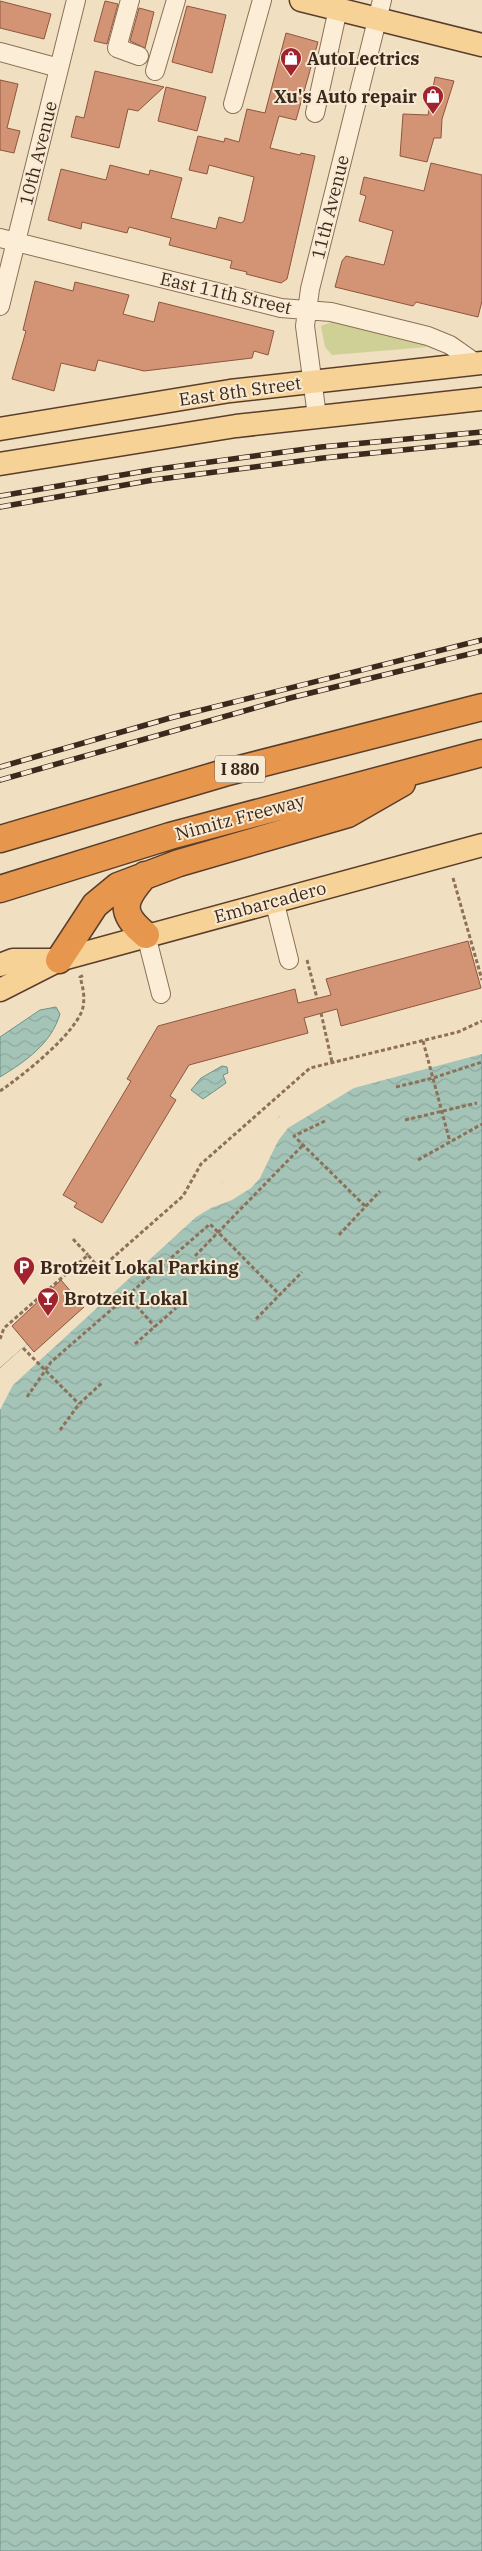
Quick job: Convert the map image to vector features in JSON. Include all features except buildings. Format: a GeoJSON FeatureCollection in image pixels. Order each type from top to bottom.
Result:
{"type":"FeatureCollection","features":[{"type":"Feature","properties":{"kind":"highway","name":"I 880"},"geometry":{"type":"LineString","coordinates":[[0,839],[224,773],[482,707]]}},
{"type":"Feature","properties":{"kind":"highway","name":"Nimitz Freeway"},"geometry":{"type":"LineString","coordinates":[[0,889],[161,839],[435,764],[482,753]]}},
{"type":"Feature","properties":{"kind":"highway"},"geometry":{"type":"LineString","coordinates":[[58,960],[95,905],[118,886],[146,874],[348,814],[435,764]]}},
{"type":"Feature","properties":{"kind":"highway"},"geometry":{"type":"LineString","coordinates":[[146,874],[128,895],[126,905],[127,916],[146,935]]}},
{"type":"Feature","properties":{"kind":"main road"},"geometry":{"type":"LineString","coordinates":[[301,0],[338,9],[379,9],[482,45]]}},
{"type":"Feature","properties":{"kind":"main road","name":"East 8th Street"},"geometry":{"type":"LineString","coordinates":[[0,429],[149,404],[313,381],[480,363]]}},
{"type":"Feature","properties":{"kind":"main road","name":"East 8th Street"},"geometry":{"type":"LineString","coordinates":[[0,464],[156,437],[317,416],[482,399]]}},
{"type":"Feature","properties":{"kind":"main road","name":"Embarcadero"},"geometry":{"type":"LineString","coordinates":[[0,990],[58,960],[482,845]]}},
{"type":"Feature","properties":{"kind":"main road","name":"Embarcadero"},"geometry":{"type":"LineString","coordinates":[[0,965],[13,960],[58,960]]}},
{"type":"Feature","properties":{"kind":"street","name":"10th Avenue"},"geometry":{"type":"LineString","coordinates":[[0,306],[8,240],[59,68],[76,0]]}},
{"type":"Feature","properties":{"kind":"street"},"geometry":{"type":"LineString","coordinates":[[130,0],[117,48],[139,56]]}},
{"type":"Feature","properties":{"kind":"street"},"geometry":{"type":"LineString","coordinates":[[156,70],[176,0]]}},
{"type":"Feature","properties":{"kind":"street"},"geometry":{"type":"LineString","coordinates":[[233,104],[262,0]]}},
{"type":"Feature","properties":{"kind":"street"},"geometry":{"type":"LineString","coordinates":[[315,113],[338,9]]}},
{"type":"Feature","properties":{"kind":"street","name":"11th Avenue"},"geometry":{"type":"LineString","coordinates":[[317,416],[305,326],[310,289],[379,9]]}},
{"type":"Feature","properties":{"kind":"street"},"geometry":{"type":"LineString","coordinates":[[0,52],[59,68]]}},
{"type":"Feature","properties":{"kind":"street","name":"East 11th Street"},"geometry":{"type":"LineString","coordinates":[[8,240],[281,308],[331,312],[428,336],[450,345],[480,363]]}},
{"type":"Feature","properties":{"kind":"street"},"geometry":{"type":"LineString","coordinates":[[274,900],[289,960]]}},
{"type":"Feature","properties":{"kind":"street"},"geometry":{"type":"LineString","coordinates":[[146,935],[161,994]]}},
{"type":"Feature","properties":{"kind":"path"},"geometry":{"type":"LineString","coordinates":[[453,878],[482,980]]}},
{"type":"Feature","properties":{"kind":"path"},"geometry":{"type":"LineString","coordinates":[[0,1091],[39,1061],[75,1023],[83,1008],[84,990],[80,977]]}},
{"type":"Feature","properties":{"kind":"path"},"geometry":{"type":"LineString","coordinates":[[321,1013],[332,1062]]}},
{"type":"Feature","properties":{"kind":"path"},"geometry":{"type":"LineString","coordinates":[[73,1239],[100,1269],[183,1196],[201,1164],[310,1068],[458,1032],[482,1021]]}},
{"type":"Feature","properties":{"kind":"path"},"geometry":{"type":"LineString","coordinates":[[423,1041],[450,1142]]}},
{"type":"Feature","properties":{"kind":"path"},"geometry":{"type":"LineString","coordinates":[[396,1087],[433,1078],[482,1062]]}},
{"type":"Feature","properties":{"kind":"path"},"geometry":{"type":"LineString","coordinates":[[405,1120],[477,1103]]}},
{"type":"Feature","properties":{"kind":"path"},"geometry":{"type":"LineString","coordinates":[[325,1120],[294,1136],[366,1207]]}},
{"type":"Feature","properties":{"kind":"path"},"geometry":{"type":"LineString","coordinates":[[418,1160],[482,1124]]}},
{"type":"Feature","properties":{"kind":"path"},"geometry":{"type":"LineString","coordinates":[[196,1256],[303,1145]]}},
{"type":"Feature","properties":{"kind":"path"},"geometry":{"type":"LineString","coordinates":[[339,1235],[380,1191]]}},
{"type":"Feature","properties":{"kind":"path"},"geometry":{"type":"LineString","coordinates":[[27,1397],[51,1362],[210,1224],[280,1295]]}},
{"type":"Feature","properties":{"kind":"path"},"geometry":{"type":"LineString","coordinates":[[0,1339],[4,1328],[88,1255]]}},
{"type":"Feature","properties":{"kind":"path"},"geometry":{"type":"LineString","coordinates":[[256,1319],[302,1272]]}},
{"type":"Feature","properties":{"kind":"path"},"geometry":{"type":"LineString","coordinates":[[128,1296],[155,1327]]}},
{"type":"Feature","properties":{"kind":"path"},"geometry":{"type":"LineString","coordinates":[[135,1344],[176,1308]]}},
{"type":"Feature","properties":{"kind":"path"},"geometry":{"type":"LineString","coordinates":[[23,1348],[45,1372],[52,1374],[79,1404]]}},
{"type":"Feature","properties":{"kind":"path"},"geometry":{"type":"LineString","coordinates":[[60,1430],[79,1404],[104,1382]]}},
{"type":"Feature","properties":{"kind":"green space"},"geometry":{"type":"Polygon","coordinates":[[[334,321],[423,342],[427,347],[332,355],[325,347],[321,326],[334,321]]]}},
{"type":"Feature","properties":{"kind":"water"},"geometry":{"type":"Polygon","coordinates":[[[56,1007],[60,1014],[56,1025],[44,1043],[19,1065],[0,1077],[0,1037],[40,1010],[56,1007]]]}},
{"type":"Feature","properties":{"kind":"water"},"geometry":{"type":"Polygon","coordinates":[[[482,1036],[482,2551],[0,2551],[0,1368],[181,1210],[219,1186],[247,1159],[280,1116],[482,1036]]]}},
{"type":"Feature","properties":{"kind":"water"},"geometry":{"type":"Polygon","coordinates":[[[222,1066],[227,1067],[228,1073],[223,1075],[226,1083],[203,1099],[191,1090],[201,1078],[222,1066]]]}},
{"type":"Feature","properties":{"kind":"pier"},"geometry":{"type":"Polygon","coordinates":[[[482,1034],[482,1054],[354,1088],[288,1128],[278,1141],[260,1178],[251,1188],[232,1200],[211,1208],[196,1217],[13,1385],[0,1410],[0,1368],[27,1344],[34,1351],[84,1307],[77,1298],[180,1207],[223,1182],[222,1180],[245,1158],[273,1122],[280,1116],[279,1114],[350,1071],[482,1034]]]}},
{"type":"Feature","properties":{"kind":"railway"},"geometry":{"type":"LineString","coordinates":[[0,496],[151,470],[321,447],[482,432]]}},
{"type":"Feature","properties":{"kind":"railway"},"geometry":{"type":"LineString","coordinates":[[0,507],[153,480],[323,458],[482,442]]}},
{"type":"Feature","properties":{"kind":"railway"},"geometry":{"type":"LineString","coordinates":[[0,767],[170,718],[482,640]]}},
{"type":"Feature","properties":{"kind":"railway"},"geometry":{"type":"LineString","coordinates":[[0,780],[290,698],[482,651]]}},
{"type":"Feature","properties":{"kind":"place","name":"AutoLectrics"},"geometry":{"type":"Point","coordinates":[291,77]}},
{"type":"Feature","properties":{"kind":"place","name":"Xu's Auto repair"},"geometry":{"type":"Point","coordinates":[433,115]}},
{"type":"Feature","properties":{"kind":"place","name":"Brotzeit Lokal Parking"},"geometry":{"type":"Point","coordinates":[24,1286]}},
{"type":"Feature","properties":{"kind":"place","name":"Brotzeit Lokal"},"geometry":{"type":"Point","coordinates":[48,1317]}}]}
